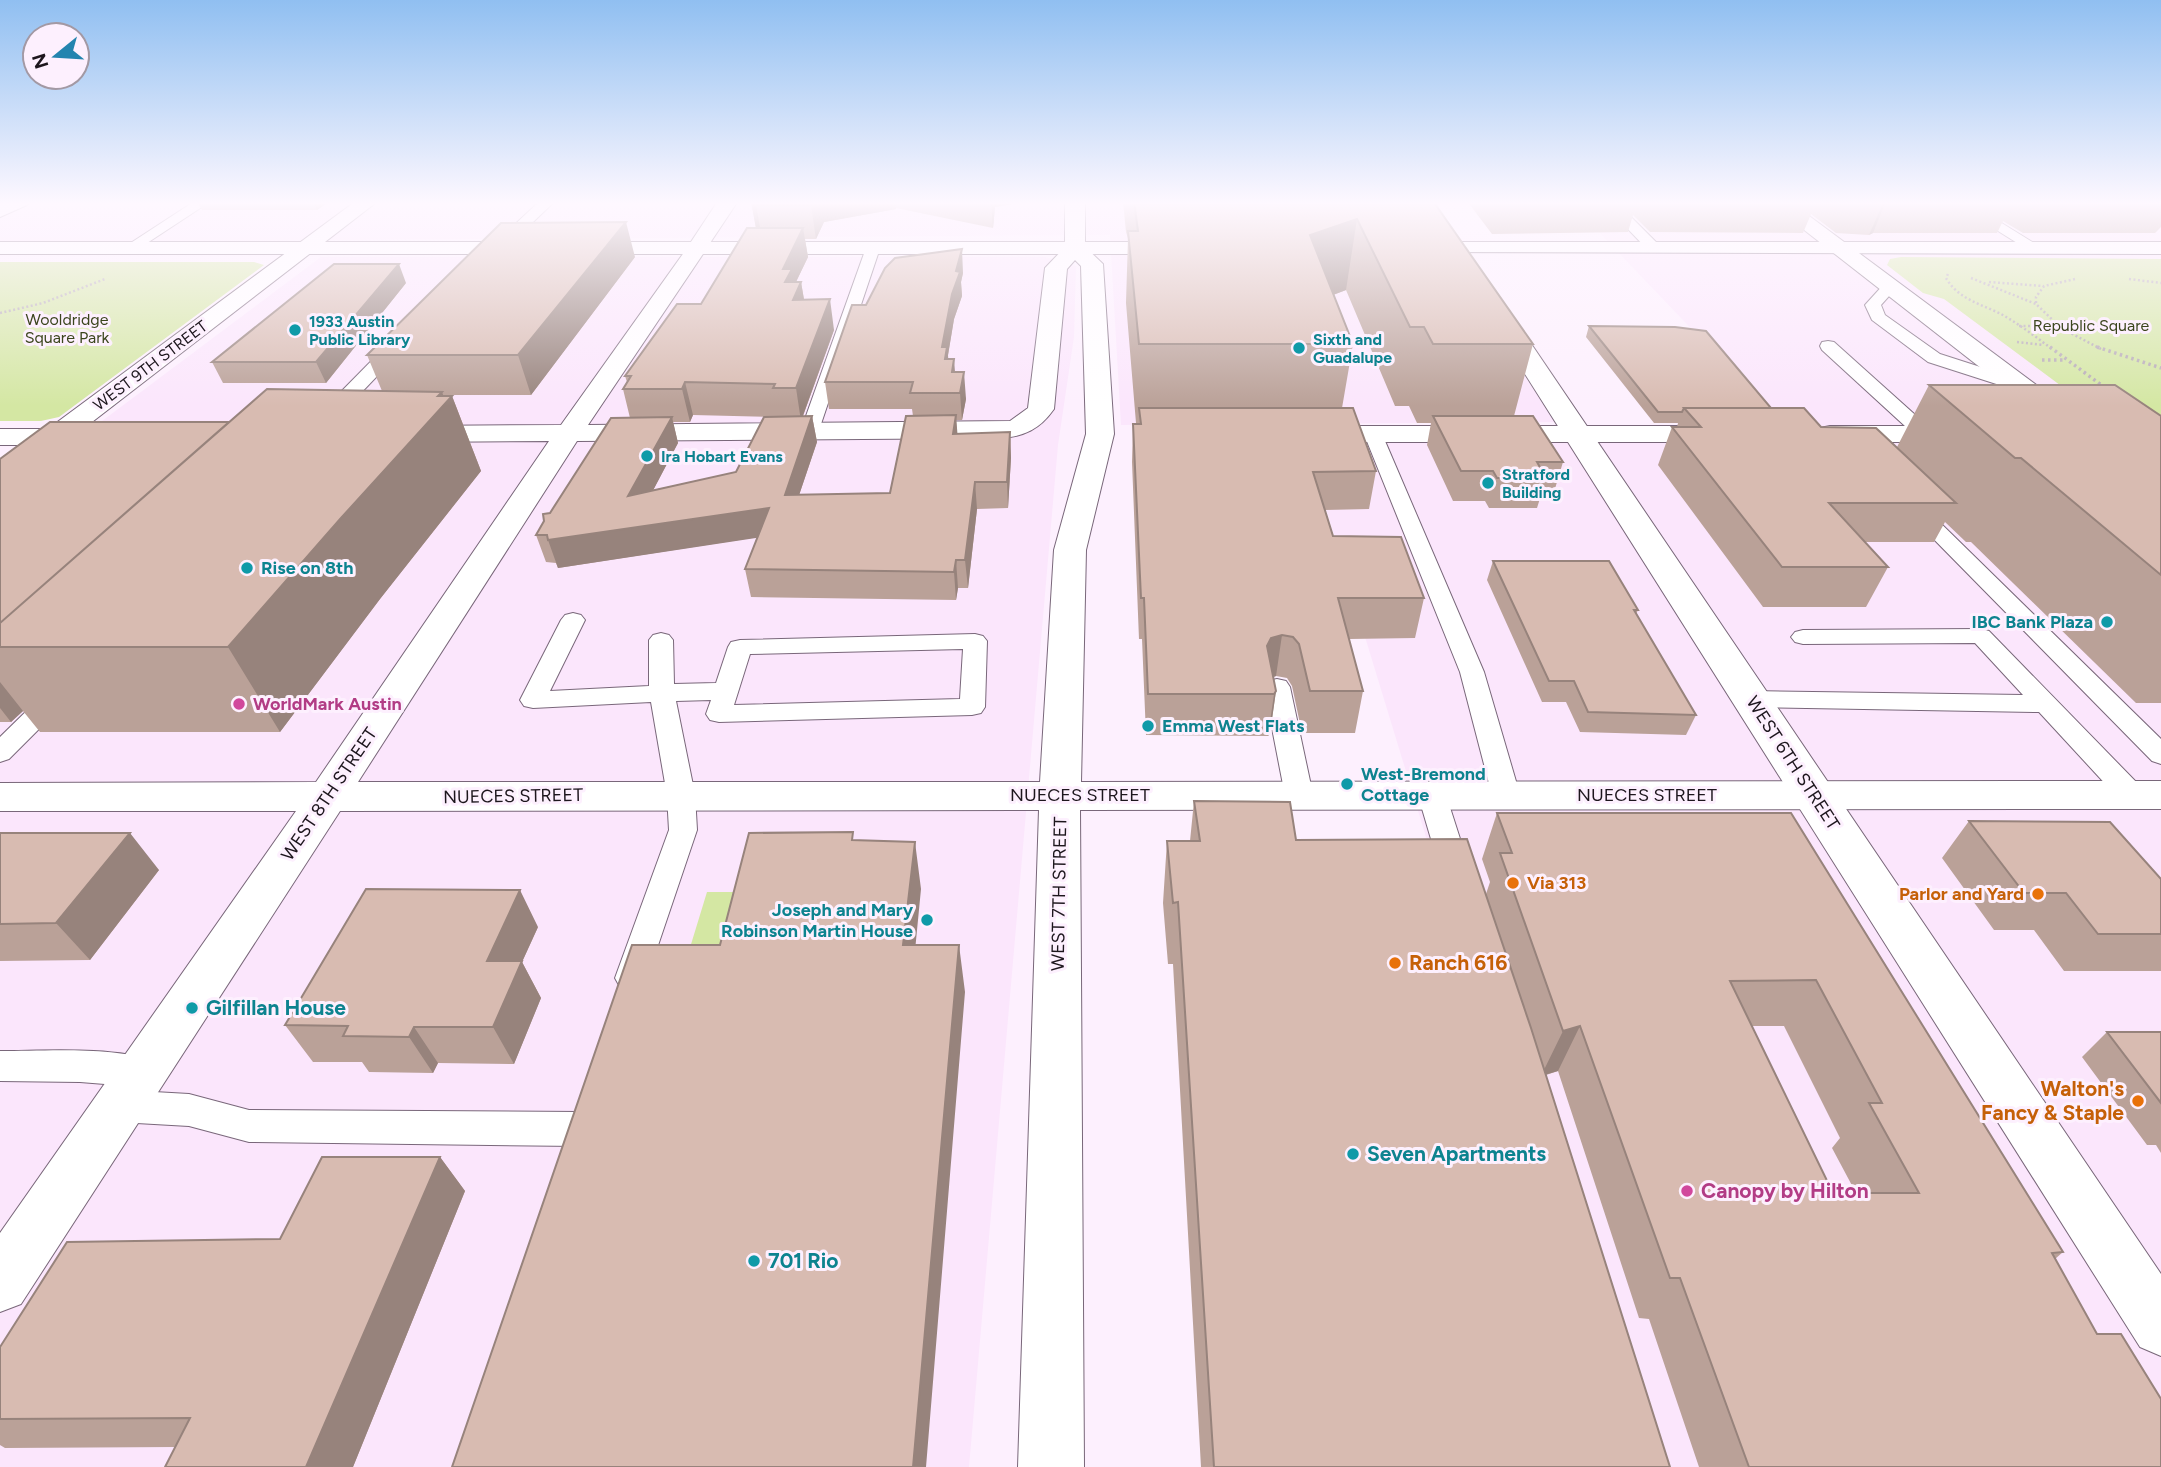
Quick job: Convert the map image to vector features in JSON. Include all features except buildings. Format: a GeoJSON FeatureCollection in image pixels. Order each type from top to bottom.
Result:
{"type":"FeatureCollection","features":[{"type":"Feature","properties":{"kind":"street","name":"WEST 9TH STREET"},"geometry":{"type":"LineString","coordinates":[[0,478],[277,269]]}},
{"type":"Feature","properties":{"kind":"street","name":"WEST 8TH STREET"},"geometry":{"type":"LineString","coordinates":[[0,1283],[327,799],[568,434],[682,269]]}},
{"type":"Feature","properties":{"kind":"street"},"geometry":{"type":"LineString","coordinates":[[394,434],[1007,430],[1032,421],[1041,409],[1056,269]]}},
{"type":"Feature","properties":{"kind":"street","name":"WEST 7TH STREET"},"geometry":{"type":"LineString","coordinates":[[1051,1467],[1060,795],[1070,550],[1114,434],[1093,269]]}},
{"type":"Feature","properties":{"kind":"street"},"geometry":{"type":"LineString","coordinates":[[1469,269],[1473,275]]}},
{"type":"Feature","properties":{"kind":"street"},"geometry":{"type":"LineString","coordinates":[[1868,269],[2081,431],[2047,434]]}},
{"type":"Feature","properties":{"kind":"street","name":"WEST 6TH STREET"},"geometry":{"type":"LineString","coordinates":[[1487,297],[2161,1326]]}},
{"type":"Feature","properties":{"kind":"street"},"geometry":{"type":"LineString","coordinates":[[315,430],[353,434]]}},
{"type":"Feature","properties":{"kind":"street"},"geometry":{"type":"LineString","coordinates":[[1289,434],[1750,434]]}},
{"type":"Feature","properties":{"kind":"street"},"geometry":{"type":"LineString","coordinates":[[1803,434],[1851,443],[1925,434],[1978,434]]}},
{"type":"Feature","properties":{"kind":"street"},"geometry":{"type":"LineString","coordinates":[[0,438],[106,437]]}},
{"type":"Feature","properties":{"kind":"street","name":"NUECES STREET"},"geometry":{"type":"LineString","coordinates":[[0,797],[327,799],[681,795],[2147,795]]}},
{"type":"Feature","properties":{"kind":"lane"},"geometry":{"type":"LineString","coordinates":[[810,430],[866,269]]}},
{"type":"Feature","properties":{"kind":"lane"},"geometry":{"type":"LineString","coordinates":[[315,430],[406,337]]}},
{"type":"Feature","properties":{"kind":"lane"},"geometry":{"type":"LineString","coordinates":[[1828,346],[1925,434]]}},
{"type":"Feature","properties":{"kind":"lane"},"geometry":{"type":"LineString","coordinates":[[1373,434],[1472,672],[1506,795]]}},
{"type":"Feature","properties":{"kind":"lane"},"geometry":{"type":"LineString","coordinates":[[1895,489],[2161,755]]}},
{"type":"Feature","properties":{"kind":"lane"},"geometry":{"type":"LineString","coordinates":[[573,620],[533,700],[726,691]]}},
{"type":"Feature","properties":{"kind":"lane"},"geometry":{"type":"LineString","coordinates":[[1803,637],[1981,636],[2048,704],[2147,795]]}},
{"type":"Feature","properties":{"kind":"lane"},"geometry":{"type":"LineString","coordinates":[[619,1012],[683,830],[681,795],[662,693],[661,640]]}},
{"type":"Feature","properties":{"kind":"lane"},"geometry":{"type":"LineString","coordinates":[[975,640],[972,707],[719,714],[726,691],[740,647],[975,640]]}},
{"type":"Feature","properties":{"kind":"lane"},"geometry":{"type":"LineString","coordinates":[[0,753],[74,679]]}},
{"type":"Feature","properties":{"kind":"lane"},"geometry":{"type":"LineString","coordinates":[[1276,687],[1299,795]]}},
{"type":"Feature","properties":{"kind":"lane"},"geometry":{"type":"LineString","coordinates":[[1750,699],[2048,704]]}},
{"type":"Feature","properties":{"kind":"lane"},"geometry":{"type":"LineString","coordinates":[[1432,795],[1464,898]]}},
{"type":"Feature","properties":{"kind":"lane"},"geometry":{"type":"LineString","coordinates":[[0,1066],[80,1067],[142,1072]]}},
{"type":"Feature","properties":{"kind":"lane"},"geometry":{"type":"LineString","coordinates":[[120,1106],[189,1110],[249,1126],[579,1129]]}},
{"type":"Feature","properties":{"kind":"path"},"geometry":{"type":"LineString","coordinates":[[1938,270],[1948,275],[1948,285],[2001,314],[2107,389]]}},
{"type":"Feature","properties":{"kind":"path"},"geometry":{"type":"LineString","coordinates":[[1961,276],[1985,282],[2036,304],[2059,326],[2086,341],[2132,361],[2161,368]]}},
{"type":"Feature","properties":{"kind":"path"},"geometry":{"type":"LineString","coordinates":[[0,313],[43,303],[111,277]]}},
{"type":"Feature","properties":{"kind":"path"},"geometry":{"type":"LineString","coordinates":[[1985,282],[2044,286],[2076,279]]}},
{"type":"Feature","properties":{"kind":"path"},"geometry":{"type":"LineString","coordinates":[[2121,279],[2161,283]]}},
{"type":"Feature","properties":{"kind":"path"},"geometry":{"type":"LineString","coordinates":[[2036,304],[2036,297],[2044,286]]}},
{"type":"Feature","properties":{"kind":"path"},"geometry":{"type":"LineString","coordinates":[[2018,326],[2059,326]]}},
{"type":"Feature","properties":{"kind":"path"},"geometry":{"type":"LineString","coordinates":[[2008,341],[2044,345]]}},
{"type":"Feature","properties":{"kind":"path"},"geometry":{"type":"LineString","coordinates":[[2035,360],[2065,360]]}},
{"type":"Feature","properties":{"kind":"shaded area"},"geometry":{"type":"Polygon","coordinates":[[[304,269],[1076,269],[1074,337],[1058,445],[969,1467],[0,1467],[0,458],[54,457],[304,269]]]}},
{"type":"Feature","properties":{"kind":"shaded area","name":"Sixth and Guadalupe"},"geometry":{"type":"Polygon","coordinates":[[[1112,269],[1457,269],[1554,422],[1121,425],[1112,269]]]}},
{"type":"Feature","properties":{"kind":"shaded area"},"geometry":{"type":"Polygon","coordinates":[[[1635,269],[2161,269],[2161,1467],[1618,1467],[1305,440],[1794,436],[1635,269]]]}},
{"type":"Feature","properties":{"kind":"green space","name":"Wooldridge Square Park"},"geometry":{"type":"Polygon","coordinates":[[[0,269],[258,269],[59,417],[41,421],[0,421],[0,269]]]}},
{"type":"Feature","properties":{"kind":"green space","name":"Republic Square"},"geometry":{"type":"Polygon","coordinates":[[[1893,269],[2161,269],[2161,424],[2076,397],[1944,299],[1923,293],[1893,269]]]}},
{"type":"Feature","properties":{"kind":"green space"},"geometry":{"type":"Polygon","coordinates":[[[707,892],[752,892],[730,977],[681,977],[707,892]]]}},
{"type":"Feature","properties":{"kind":"place","name":"1933 Austin Public Library"},"geometry":{"type":"Point","coordinates":[295,330]}},
{"type":"Feature","properties":{"kind":"place","name":"Sixth and Guadalupe"},"geometry":{"type":"Point","coordinates":[1299,348]}},
{"type":"Feature","properties":{"kind":"place","name":"Ira Hobart Evans"},"geometry":{"type":"Point","coordinates":[647,456]}},
{"type":"Feature","properties":{"kind":"place","name":"Stratford Building"},"geometry":{"type":"Point","coordinates":[1488,483]}},
{"type":"Feature","properties":{"kind":"place","name":"Rise on 8th"},"geometry":{"type":"Point","coordinates":[247,568]}},
{"type":"Feature","properties":{"kind":"place","name":"IBC Bank Plaza"},"geometry":{"type":"Point","coordinates":[2107,622]}},
{"type":"Feature","properties":{"kind":"place","name":"WorldMark Austin"},"geometry":{"type":"Point","coordinates":[239,704]}},
{"type":"Feature","properties":{"kind":"place","name":"Emma West Flats"},"geometry":{"type":"Point","coordinates":[1148,726]}},
{"type":"Feature","properties":{"kind":"place","name":"West-Bremond Cottage"},"geometry":{"type":"Point","coordinates":[1347,784]}},
{"type":"Feature","properties":{"kind":"place","name":"Via 313"},"geometry":{"type":"Point","coordinates":[1513,883]}},
{"type":"Feature","properties":{"kind":"place","name":"Parlor and Yard"},"geometry":{"type":"Point","coordinates":[2038,894]}},
{"type":"Feature","properties":{"kind":"place","name":"Joseph and Mary Robinson Martin House"},"geometry":{"type":"Point","coordinates":[927,920]}},
{"type":"Feature","properties":{"kind":"place","name":"Ranch 616"},"geometry":{"type":"Point","coordinates":[1395,963]}},
{"type":"Feature","properties":{"kind":"place","name":"Gilfillan House"},"geometry":{"type":"Point","coordinates":[192,1008]}},
{"type":"Feature","properties":{"kind":"place","name":"Walton's Fancy & Staple"},"geometry":{"type":"Point","coordinates":[2138,1101]}},
{"type":"Feature","properties":{"kind":"place","name":"Seven Apartments"},"geometry":{"type":"Point","coordinates":[1353,1154]}},
{"type":"Feature","properties":{"kind":"place","name":"Canopy by Hilton"},"geometry":{"type":"Point","coordinates":[1687,1191]}},
{"type":"Feature","properties":{"kind":"place","name":"701 Rio"},"geometry":{"type":"Point","coordinates":[754,1261]}}]}
